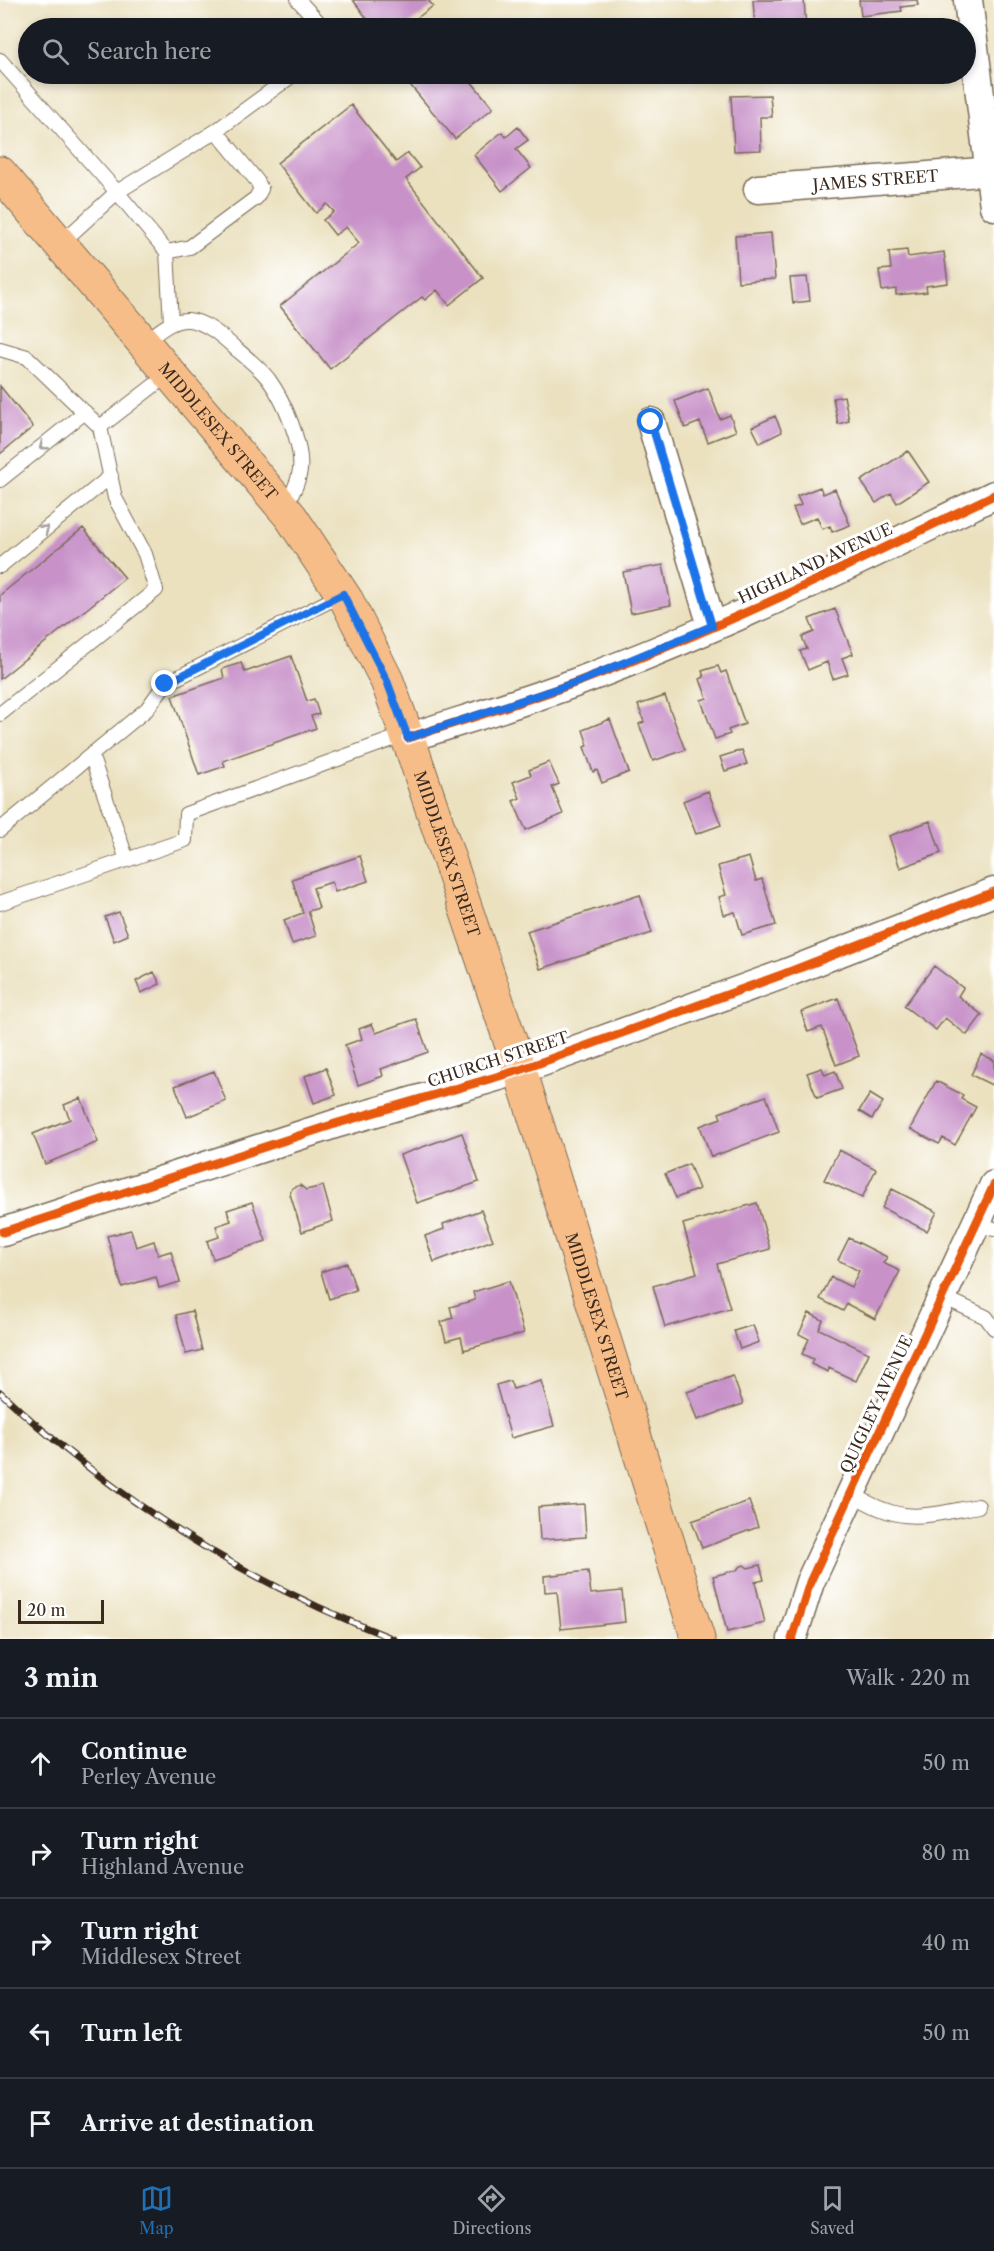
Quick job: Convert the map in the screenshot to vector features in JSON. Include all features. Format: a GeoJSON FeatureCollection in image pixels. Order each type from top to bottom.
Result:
{"type":"FeatureCollection","features":[{"type":"Feature","properties":{"kind":"main road","name":"MIDDLESEX STREET"},"geometry":{"type":"LineString","coordinates":[[9,188],[60,244],[283,508],[343,594],[387,681],[408,736],[520,1070],[698,1639]]}},
{"type":"Feature","properties":{"kind":"street"},"geometry":{"type":"LineString","coordinates":[[968,0],[971,18]]}},
{"type":"Feature","properties":{"kind":"street"},"geometry":{"type":"LineString","coordinates":[[976,57],[992,171],[994,206]]}},
{"type":"Feature","properties":{"kind":"street","name":"JAMES STREET"},"geometry":{"type":"LineString","coordinates":[[758,189],[992,171]]}},
{"type":"Feature","properties":{"kind":"street"},"geometry":{"type":"LineString","coordinates":[[651,422],[712,626]]}},
{"type":"Feature","properties":{"kind":"street","name":"HIGHLAND AVENUE"},"geometry":{"type":"LineString","coordinates":[[408,736],[580,681],[786,595],[994,495]]}},
{"type":"Feature","properties":{"kind":"street","name":"CHURCH STREET"},"geometry":{"type":"LineString","coordinates":[[3,1232],[338,1123],[520,1070],[784,974],[994,892]]}},
{"type":"Feature","properties":{"kind":"street","name":"QUIGLEY AVENUE"},"geometry":{"type":"LineString","coordinates":[[792,1639],[810,1582],[851,1493],[943,1297],[985,1226],[994,1185]]}},
{"type":"Feature","properties":{"kind":"lane"},"geometry":{"type":"LineString","coordinates":[[298,0],[315,18]]}},
{"type":"Feature","properties":{"kind":"lane"},"geometry":{"type":"LineString","coordinates":[[2,68],[117,192],[167,252],[171,323]]}},
{"type":"Feature","properties":{"kind":"lane"},"geometry":{"type":"LineString","coordinates":[[60,244],[117,192],[216,131],[280,84]]}},
{"type":"Feature","properties":{"kind":"lane"},"geometry":{"type":"LineString","coordinates":[[167,252],[190,247],[256,198],[261,189],[216,131]]}},
{"type":"Feature","properties":{"kind":"lane"},"geometry":{"type":"LineString","coordinates":[[144,343],[171,323],[188,320],[201,324],[223,337],[268,379],[288,415],[296,436],[300,469],[295,490],[283,508]]}},
{"type":"Feature","properties":{"kind":"lane"},"geometry":{"type":"LineString","coordinates":[[0,349],[27,357],[100,427],[115,498],[145,554],[156,590],[0,714]]}},
{"type":"Feature","properties":{"kind":"lane"},"geometry":{"type":"LineString","coordinates":[[100,427],[170,374]]}},
{"type":"Feature","properties":{"kind":"lane"},"geometry":{"type":"LineString","coordinates":[[0,480],[85,412]]}},
{"type":"Feature","properties":{"kind":"lane"},"geometry":{"type":"LineString","coordinates":[[0,566],[111,476]]}},
{"type":"Feature","properties":{"kind":"lane"},"geometry":{"type":"LineString","coordinates":[[0,830],[147,709],[165,684],[343,594]]}},
{"type":"Feature","properties":{"kind":"lane"},"geometry":{"type":"LineString","coordinates":[[0,903],[185,840],[186,814],[408,736]]}},
{"type":"Feature","properties":{"kind":"lane"},"geometry":{"type":"LineString","coordinates":[[91,755],[127,860]]}},
{"type":"Feature","properties":{"kind":"lane"},"geometry":{"type":"LineString","coordinates":[[943,1297],[986,1317],[994,1328]]}},
{"type":"Feature","properties":{"kind":"lane"},"geometry":{"type":"LineString","coordinates":[[851,1493],[869,1505],[892,1514],[920,1516],[978,1506]]}},
{"type":"Feature","properties":{"kind":"building"},"geometry":{"type":"Polygon","coordinates":[[[353,0],[428,0],[433,6],[417,18],[366,18],[353,0]]]}},
{"type":"Feature","properties":{"kind":"building"},"geometry":{"type":"Polygon","coordinates":[[[753,0],[804,0],[805,18],[754,18],[753,0]]]}},
{"type":"Feature","properties":{"kind":"building"},"geometry":{"type":"Polygon","coordinates":[[[859,0],[917,0],[918,5],[901,7],[902,11],[861,16],[859,0]]]}},
{"type":"Feature","properties":{"kind":"building"},"geometry":{"type":"Polygon","coordinates":[[[409,84],[473,84],[493,108],[455,139],[409,84]]]}},
{"type":"Feature","properties":{"kind":"building"},"geometry":{"type":"Polygon","coordinates":[[[770,95],[772,117],[760,117],[761,150],[734,151],[731,96],[770,95]]]}},
{"type":"Feature","properties":{"kind":"building"},"geometry":{"type":"Polygon","coordinates":[[[351,105],[396,162],[408,153],[420,168],[406,179],[483,278],[449,305],[437,290],[425,300],[422,297],[330,369],[280,306],[359,243],[346,227],[335,235],[323,220],[334,212],[327,204],[316,213],[277,163],[351,105]]]}},
{"type":"Feature","properties":{"kind":"building"},"geometry":{"type":"Polygon","coordinates":[[[518,127],[528,140],[516,149],[531,168],[502,191],[474,155],[502,132],[506,137],[518,127]]]}},
{"type":"Feature","properties":{"kind":"building"},"geometry":{"type":"Polygon","coordinates":[[[771,233],[775,279],[738,282],[735,236],[771,233]]]}},
{"type":"Feature","properties":{"kind":"building"},"geometry":{"type":"Polygon","coordinates":[[[907,250],[908,257],[944,252],[948,283],[926,286],[927,292],[896,295],[896,289],[882,291],[879,270],[891,269],[889,252],[907,250]]]}},
{"type":"Feature","properties":{"kind":"building"},"geometry":{"type":"Polygon","coordinates":[[[807,277],[810,301],[793,303],[790,278],[807,277]]]}},
{"type":"Feature","properties":{"kind":"building"},"geometry":{"type":"Polygon","coordinates":[[[0,386],[33,427],[0,454],[0,386]]]}},
{"type":"Feature","properties":{"kind":"building"},"geometry":{"type":"Polygon","coordinates":[[[708,388],[720,419],[730,415],[736,431],[708,442],[700,422],[685,428],[675,401],[708,388]]]}},
{"type":"Feature","properties":{"kind":"building"},"geometry":{"type":"Polygon","coordinates":[[[844,396],[849,421],[838,424],[833,398],[844,396]]]}},
{"type":"Feature","properties":{"kind":"building"},"geometry":{"type":"Polygon","coordinates":[[[775,416],[782,432],[760,443],[752,427],[775,416]]]}},
{"type":"Feature","properties":{"kind":"building"},"geometry":{"type":"Polygon","coordinates":[[[908,451],[929,482],[897,503],[891,493],[876,503],[861,481],[908,451]]]}},
{"type":"Feature","properties":{"kind":"building"},"geometry":{"type":"Polygon","coordinates":[[[820,487],[823,494],[835,489],[850,525],[832,532],[830,526],[822,529],[817,517],[800,524],[793,508],[801,505],[797,496],[820,487]]]}},
{"type":"Feature","properties":{"kind":"building"},"geometry":{"type":"Polygon","coordinates":[[[83,528],[125,578],[0,679],[0,595],[83,528]]]}},
{"type":"Feature","properties":{"kind":"building"},"geometry":{"type":"Polygon","coordinates":[[[663,565],[671,605],[631,613],[623,572],[663,565]]]}},
{"type":"Feature","properties":{"kind":"building"},"geometry":{"type":"Polygon","coordinates":[[[835,609],[853,654],[842,658],[848,674],[833,679],[827,662],[808,670],[800,651],[807,649],[802,637],[814,632],[809,619],[835,609]]]}},
{"type":"Feature","properties":{"kind":"building"},"geometry":{"type":"Polygon","coordinates":[[[291,656],[307,701],[314,699],[319,714],[311,716],[316,728],[223,761],[225,766],[199,775],[172,696],[224,678],[222,669],[241,663],[245,672],[291,656]]]}},
{"type":"Feature","properties":{"kind":"building"},"geometry":{"type":"Polygon","coordinates":[[[718,666],[721,673],[726,671],[745,724],[728,730],[730,734],[715,739],[701,700],[707,698],[700,679],[704,677],[702,671],[718,666]]]}},
{"type":"Feature","properties":{"kind":"building"},"geometry":{"type":"Polygon","coordinates":[[[665,696],[685,750],[653,761],[639,724],[644,722],[638,705],[665,696]]]}},
{"type":"Feature","properties":{"kind":"building"},"geometry":{"type":"Polygon","coordinates":[[[610,719],[629,772],[602,783],[597,770],[593,772],[584,747],[588,745],[583,730],[610,719]]]}},
{"type":"Feature","properties":{"kind":"building"},"geometry":{"type":"Polygon","coordinates":[[[742,750],[747,764],[725,771],[720,757],[742,750]]]}},
{"type":"Feature","properties":{"kind":"building"},"geometry":{"type":"Polygon","coordinates":[[[549,762],[559,784],[552,787],[563,814],[526,830],[513,801],[520,798],[513,782],[531,775],[529,770],[549,762]]]}},
{"type":"Feature","properties":{"kind":"building"},"geometry":{"type":"Polygon","coordinates":[[[708,791],[721,825],[696,834],[683,801],[708,791]]]}},
{"type":"Feature","properties":{"kind":"building"},"geometry":{"type":"Polygon","coordinates":[[[930,821],[941,853],[900,868],[889,836],[930,821]]]}},
{"type":"Feature","properties":{"kind":"building"},"geometry":{"type":"Polygon","coordinates":[[[360,856],[368,881],[335,892],[332,882],[313,888],[319,908],[308,911],[316,936],[292,944],[284,920],[303,913],[292,879],[360,856]]]}},
{"type":"Feature","properties":{"kind":"building"},"geometry":{"type":"Polygon","coordinates":[[[749,857],[756,881],[762,879],[776,925],[742,935],[735,912],[724,915],[719,897],[726,895],[718,866],[749,857]]]}},
{"type":"Feature","properties":{"kind":"building"},"geometry":{"type":"Polygon","coordinates":[[[640,895],[652,933],[540,969],[527,931],[640,895]]]}},
{"type":"Feature","properties":{"kind":"building"},"geometry":{"type":"Polygon","coordinates":[[[119,912],[128,935],[114,941],[105,917],[119,912]]]}},
{"type":"Feature","properties":{"kind":"building"},"geometry":{"type":"Polygon","coordinates":[[[934,966],[963,988],[958,996],[982,1015],[967,1035],[945,1018],[936,1030],[904,1006],[934,966]]]}},
{"type":"Feature","properties":{"kind":"building"},"geometry":{"type":"Polygon","coordinates":[[[154,972],[160,984],[141,993],[136,981],[154,972]]]}},
{"type":"Feature","properties":{"kind":"building"},"geometry":{"type":"Polygon","coordinates":[[[838,998],[859,1056],[836,1065],[822,1027],[808,1032],[801,1012],[838,998]]]}},
{"type":"Feature","properties":{"kind":"building"},"geometry":{"type":"Polygon","coordinates":[[[416,1019],[428,1052],[381,1069],[383,1076],[358,1085],[345,1045],[362,1039],[359,1029],[372,1024],[376,1033],[416,1019]]]}},
{"type":"Feature","properties":{"kind":"building"},"geometry":{"type":"Polygon","coordinates":[[[981,1054],[994,1060],[994,1086],[971,1075],[981,1054]]]}},
{"type":"Feature","properties":{"kind":"building"},"geometry":{"type":"Polygon","coordinates":[[[326,1068],[336,1095],[314,1103],[305,1076],[326,1068]]]}},
{"type":"Feature","properties":{"kind":"building"},"geometry":{"type":"Polygon","coordinates":[[[822,1068],[825,1075],[835,1071],[842,1089],[817,1098],[807,1073],[822,1068]]]}},
{"type":"Feature","properties":{"kind":"building"},"geometry":{"type":"Polygon","coordinates":[[[214,1071],[226,1101],[187,1117],[175,1086],[214,1071]]]}},
{"type":"Feature","properties":{"kind":"building"},"geometry":{"type":"Polygon","coordinates":[[[936,1081],[963,1095],[961,1099],[976,1107],[955,1145],[943,1138],[939,1144],[910,1129],[936,1081]]]}},
{"type":"Feature","properties":{"kind":"building"},"geometry":{"type":"Polygon","coordinates":[[[870,1094],[883,1102],[872,1119],[859,1111],[870,1094]]]}},
{"type":"Feature","properties":{"kind":"building"},"geometry":{"type":"Polygon","coordinates":[[[766,1096],[779,1132],[711,1157],[700,1126],[721,1118],[719,1113],[766,1096]]]}},
{"type":"Feature","properties":{"kind":"building"},"geometry":{"type":"Polygon","coordinates":[[[81,1098],[98,1142],[45,1164],[33,1134],[70,1119],[64,1105],[81,1098]]]}},
{"type":"Feature","properties":{"kind":"building"},"geometry":{"type":"Polygon","coordinates":[[[462,1133],[479,1182],[417,1203],[400,1155],[462,1133]]]}},
{"type":"Feature","properties":{"kind":"building"},"geometry":{"type":"Polygon","coordinates":[[[839,1150],[876,1169],[862,1198],[824,1180],[839,1150]]]}},
{"type":"Feature","properties":{"kind":"building"},"geometry":{"type":"Polygon","coordinates":[[[689,1164],[699,1189],[676,1198],[665,1174],[689,1164]]]}},
{"type":"Feature","properties":{"kind":"building"},"geometry":{"type":"Polygon","coordinates":[[[300,1185],[306,1190],[323,1186],[333,1221],[302,1232],[290,1194],[292,1188],[300,1185]]]}},
{"type":"Feature","properties":{"kind":"building"},"geometry":{"type":"Polygon","coordinates":[[[892,1189],[937,1212],[927,1231],[882,1208],[892,1189]]]}},
{"type":"Feature","properties":{"kind":"building"},"geometry":{"type":"Polygon","coordinates":[[[252,1202],[266,1241],[213,1259],[207,1241],[219,1237],[216,1226],[231,1221],[227,1210],[252,1202]]]}},
{"type":"Feature","properties":{"kind":"building"},"geometry":{"type":"Polygon","coordinates":[[[757,1203],[770,1249],[717,1264],[730,1308],[665,1327],[653,1286],[697,1273],[683,1224],[757,1203]]]}},
{"type":"Feature","properties":{"kind":"building"},"geometry":{"type":"Polygon","coordinates":[[[481,1210],[493,1240],[434,1262],[425,1236],[444,1229],[443,1224],[481,1210]]]}},
{"type":"Feature","properties":{"kind":"building"},"geometry":{"type":"Polygon","coordinates":[[[131,1230],[136,1247],[154,1241],[158,1255],[171,1251],[180,1282],[159,1288],[156,1277],[122,1287],[107,1236],[131,1230]]]}},
{"type":"Feature","properties":{"kind":"building"},"geometry":{"type":"Polygon","coordinates":[[[849,1238],[887,1257],[883,1263],[900,1271],[875,1319],[847,1304],[843,1311],[820,1299],[831,1277],[851,1287],[859,1271],[838,1260],[849,1238]]]}},
{"type":"Feature","properties":{"kind":"building"},"geometry":{"type":"Polygon","coordinates":[[[347,1263],[356,1290],[329,1299],[321,1272],[347,1263]]]}},
{"type":"Feature","properties":{"kind":"building"},"geometry":{"type":"Polygon","coordinates":[[[509,1281],[524,1333],[464,1350],[461,1337],[446,1341],[441,1322],[453,1318],[450,1307],[475,1300],[473,1292],[509,1281]]]}},
{"type":"Feature","properties":{"kind":"building"},"geometry":{"type":"Polygon","coordinates":[[[192,1311],[202,1350],[186,1354],[176,1315],[192,1311]]]}},
{"type":"Feature","properties":{"kind":"building"},"geometry":{"type":"Polygon","coordinates":[[[809,1313],[823,1320],[819,1329],[869,1353],[856,1381],[829,1368],[828,1372],[811,1364],[813,1359],[802,1354],[809,1339],[799,1334],[809,1313]]]}},
{"type":"Feature","properties":{"kind":"building"},"geometry":{"type":"Polygon","coordinates":[[[753,1325],[759,1342],[740,1349],[734,1331],[753,1325]]]}},
{"type":"Feature","properties":{"kind":"building"},"geometry":{"type":"Polygon","coordinates":[[[733,1376],[743,1404],[697,1420],[687,1392],[733,1376]]]}},
{"type":"Feature","properties":{"kind":"building"},"geometry":{"type":"Polygon","coordinates":[[[510,1381],[513,1389],[541,1381],[554,1426],[511,1438],[496,1385],[510,1381]]]}},
{"type":"Feature","properties":{"kind":"building"},"geometry":{"type":"Polygon","coordinates":[[[749,1501],[758,1527],[702,1548],[692,1521],[749,1501]]]}},
{"type":"Feature","properties":{"kind":"building"},"geometry":{"type":"Polygon","coordinates":[[[584,1504],[586,1537],[540,1540],[538,1507],[584,1504]]]}},
{"type":"Feature","properties":{"kind":"building"},"geometry":{"type":"Polygon","coordinates":[[[744,1565],[748,1568],[760,1565],[764,1580],[755,1582],[765,1623],[727,1632],[713,1576],[737,1570],[744,1565]]]}},
{"type":"Feature","properties":{"kind":"building"},"geometry":{"type":"Polygon","coordinates":[[[588,1571],[591,1594],[622,1591],[625,1622],[561,1629],[557,1591],[545,1592],[544,1576],[588,1571]]]}},
{"type":"Feature","properties":{"kind":"railway"},"geometry":{"type":"LineString","coordinates":[[0,1392],[90,1468],[185,1535],[287,1592],[394,1639]]}},
{"type":"Feature","properties":{"kind":"cycle path"},"geometry":{"type":"LineString","coordinates":[[408,738],[559,689],[685,639],[789,593],[994,495]]}},
{"type":"Feature","properties":{"kind":"cycle path"},"geometry":{"type":"LineString","coordinates":[[3,1232],[338,1123],[520,1070],[784,974],[994,892]]}},
{"type":"Feature","properties":{"kind":"cycle path"},"geometry":{"type":"LineString","coordinates":[[792,1639],[810,1582],[994,1185]]}},
{"type":"Feature","properties":{"kind":"route"},"geometry":{"type":"LineString","coordinates":[[165,684],[343,594],[387,681],[408,738],[580,681],[712,626],[651,422]]}}]}
